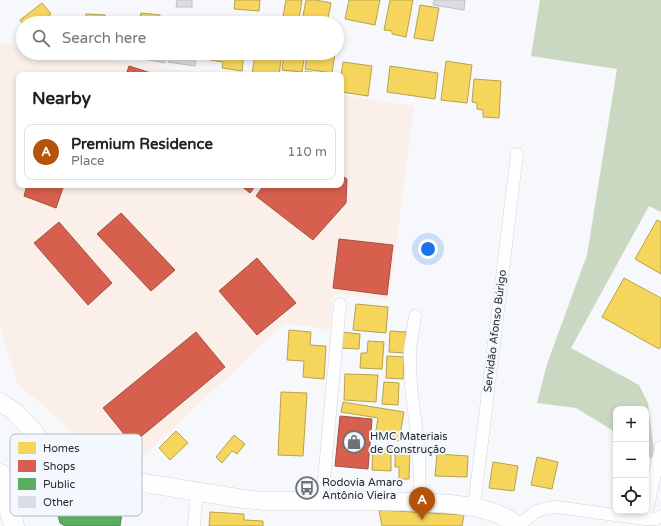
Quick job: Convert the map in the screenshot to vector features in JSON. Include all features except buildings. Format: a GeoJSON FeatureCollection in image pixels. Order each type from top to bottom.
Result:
{"type":"FeatureCollection","features":[{"type":"Feature","properties":{"kind":"main road"},"geometry":{"type":"LineString","coordinates":[[0,402],[15,412],[35,434]]}},
{"type":"Feature","properties":{"kind":"main road"},"geometry":{"type":"LineString","coordinates":[[0,474],[10,511]]}},
{"type":"Feature","properties":{"kind":"main road"},"geometry":{"type":"LineString","coordinates":[[142,483],[244,499],[420,502],[450,504],[474,507],[498,514],[518,526]]}},
{"type":"Feature","properties":{"kind":"main road"},"geometry":{"type":"LineString","coordinates":[[11,516],[14,526]]}},
{"type":"Feature","properties":{"kind":"street","name":"Servidão Afonso Búrigo"},"geometry":{"type":"LineString","coordinates":[[474,507],[517,154]]}},
{"type":"Feature","properties":{"kind":"street"},"geometry":{"type":"LineString","coordinates":[[322,500],[340,304]]}},
{"type":"Feature","properties":{"kind":"street"},"geometry":{"type":"LineString","coordinates":[[415,316],[410,350],[410,363],[419,453],[420,502]]}},
{"type":"Feature","properties":{"kind":"street"},"geometry":{"type":"LineString","coordinates":[[645,519],[661,447]]}},
{"type":"Feature","properties":{"kind":"street"},"geometry":{"type":"LineString","coordinates":[[194,526],[197,492]]}},
{"type":"Feature","properties":{"kind":"street"},"geometry":{"type":"LineString","coordinates":[[518,526],[535,512],[556,507],[645,519],[656,519],[661,516]]}},
{"type":"Feature","properties":{"kind":"shaded area"},"geometry":{"type":"Polygon","coordinates":[[[0,43],[16,45],[16,60],[113,60],[191,72],[16,72],[16,188],[344,188],[344,95],[414,106],[389,300],[333,293],[330,330],[285,323],[142,457],[142,434],[75,434],[17,383],[0,327],[0,43]]]}},
{"type":"Feature","properties":{"kind":"green space"},"geometry":{"type":"Polygon","coordinates":[[[540,0],[661,0],[661,212],[649,206],[571,348],[639,385],[648,403],[648,406],[613,406],[613,434],[612,430],[576,408],[537,403],[547,364],[587,255],[617,69],[531,56],[540,0]]]}},
{"type":"Feature","properties":{"kind":"green space"},"geometry":{"type":"Polygon","coordinates":[[[649,411],[655,459],[649,458],[649,411]]]}},
{"type":"Feature","properties":{"kind":"place","name":"HMC Materiais de Construção"},"geometry":{"type":"Point","coordinates":[354,442]}},
{"type":"Feature","properties":{"kind":"place","name":"Rodovia Amaro Antônio Vieira"},"geometry":{"type":"Point","coordinates":[307,488]}},
{"type":"Feature","properties":{"kind":"place","name":"Premium Residence"},"geometry":{"type":"Point","coordinates":[422,520]}}]}
